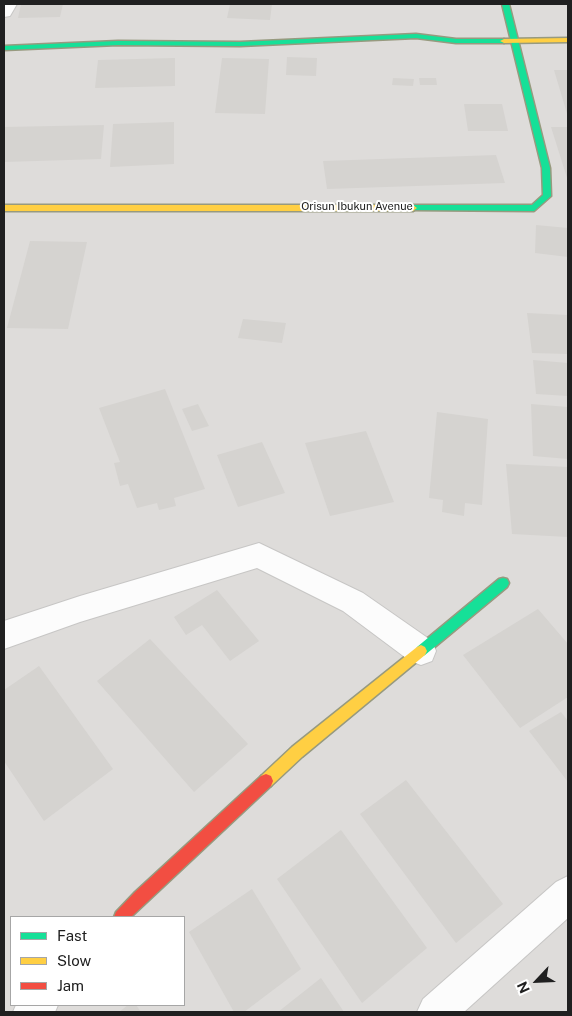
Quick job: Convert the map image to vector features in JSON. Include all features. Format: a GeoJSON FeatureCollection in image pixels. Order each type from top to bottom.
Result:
{"type":"FeatureCollection","features":[{"type":"Feature","properties":{"kind":"street"},"geometry":{"type":"LineString","coordinates":[[4,12],[8,4]]}},
{"type":"Feature","properties":{"kind":"street","name":"Orisun Ibukun Avenue"},"geometry":{"type":"LineString","coordinates":[[4,208],[534,208],[547,196],[546,168],[505,4]]}},
{"type":"Feature","properties":{"kind":"street"},"geometry":{"type":"LineString","coordinates":[[4,48],[118,44],[240,44],[416,36],[456,41],[568,40]]}},
{"type":"Feature","properties":{"kind":"street"},"geometry":{"type":"LineString","coordinates":[[4,635],[259,555],[353,602],[420,651]]}},
{"type":"Feature","properties":{"kind":"street"},"geometry":{"type":"LineString","coordinates":[[122,916],[140,897],[297,752],[503,583]]}},
{"type":"Feature","properties":{"kind":"street"},"geometry":{"type":"LineString","coordinates":[[436,1012],[568,894]]}},
{"type":"Feature","properties":{"kind":"shaded area"},"geometry":{"type":"Polygon","coordinates":[[[4,4],[568,4],[568,1012],[4,1012],[4,4]]]}},
{"type":"Feature","properties":{"kind":"building"},"geometry":{"type":"Polygon","coordinates":[[[21,4],[63,4],[60,17],[18,18],[21,4]]]}},
{"type":"Feature","properties":{"kind":"building"},"geometry":{"type":"Polygon","coordinates":[[[230,4],[272,4],[270,20],[227,18],[230,4]]]}},
{"type":"Feature","properties":{"kind":"building"},"geometry":{"type":"Polygon","coordinates":[[[287,57],[317,58],[316,76],[286,75],[287,57]]]}},
{"type":"Feature","properties":{"kind":"building"},"geometry":{"type":"Polygon","coordinates":[[[175,58],[175,86],[95,88],[98,60],[175,58]]]}},
{"type":"Feature","properties":{"kind":"building"},"geometry":{"type":"Polygon","coordinates":[[[222,58],[269,59],[265,114],[215,113],[222,58]]]}},
{"type":"Feature","properties":{"kind":"building"},"geometry":{"type":"Polygon","coordinates":[[[554,70],[568,70],[568,117],[554,70]]]}},
{"type":"Feature","properties":{"kind":"building"},"geometry":{"type":"Polygon","coordinates":[[[393,78],[414,79],[413,86],[392,85],[393,78]]]}},
{"type":"Feature","properties":{"kind":"building"},"geometry":{"type":"Polygon","coordinates":[[[419,78],[436,78],[437,85],[420,85],[419,78]]]}},
{"type":"Feature","properties":{"kind":"building"},"geometry":{"type":"Polygon","coordinates":[[[464,104],[502,104],[508,131],[468,131],[464,104]]]}},
{"type":"Feature","properties":{"kind":"building"},"geometry":{"type":"Polygon","coordinates":[[[174,122],[174,164],[110,167],[113,124],[174,122]]]}},
{"type":"Feature","properties":{"kind":"building"},"geometry":{"type":"Polygon","coordinates":[[[104,125],[101,159],[4,162],[4,127],[104,125]]]}},
{"type":"Feature","properties":{"kind":"building"},"geometry":{"type":"Polygon","coordinates":[[[551,127],[568,127],[568,181],[551,127]]]}},
{"type":"Feature","properties":{"kind":"building"},"geometry":{"type":"Polygon","coordinates":[[[496,155],[505,183],[327,189],[323,161],[496,155]]]}},
{"type":"Feature","properties":{"kind":"building"},"geometry":{"type":"Polygon","coordinates":[[[536,225],[568,228],[568,257],[535,253],[536,225]]]}},
{"type":"Feature","properties":{"kind":"building"},"geometry":{"type":"Polygon","coordinates":[[[30,241],[87,242],[68,329],[7,328],[30,241]]]}},
{"type":"Feature","properties":{"kind":"building"},"geometry":{"type":"Polygon","coordinates":[[[527,313],[568,315],[568,354],[532,353],[527,313]]]}},
{"type":"Feature","properties":{"kind":"building"},"geometry":{"type":"Polygon","coordinates":[[[243,319],[286,323],[282,343],[238,338],[243,319]]]}},
{"type":"Feature","properties":{"kind":"building"},"geometry":{"type":"Polygon","coordinates":[[[533,360],[568,363],[568,396],[536,394],[533,360]]]}},
{"type":"Feature","properties":{"kind":"building"},"geometry":{"type":"Polygon","coordinates":[[[165,389],[205,489],[174,498],[176,506],[159,510],[157,503],[137,508],[128,484],[120,486],[114,463],[120,462],[99,408],[165,389]]]}},
{"type":"Feature","properties":{"kind":"building"},"geometry":{"type":"Polygon","coordinates":[[[198,404],[209,426],[192,431],[182,409],[198,404]]]}},
{"type":"Feature","properties":{"kind":"building"},"geometry":{"type":"Polygon","coordinates":[[[531,404],[568,407],[568,459],[533,456],[531,404]]]}},
{"type":"Feature","properties":{"kind":"building"},"geometry":{"type":"Polygon","coordinates":[[[437,412],[488,419],[482,505],[465,503],[464,516],[442,512],[443,500],[429,498],[437,412]]]}},
{"type":"Feature","properties":{"kind":"building"},"geometry":{"type":"Polygon","coordinates":[[[366,431],[394,502],[330,516],[305,443],[366,431]]]}},
{"type":"Feature","properties":{"kind":"building"},"geometry":{"type":"Polygon","coordinates":[[[262,442],[285,493],[238,507],[217,455],[262,442]]]}},
{"type":"Feature","properties":{"kind":"building"},"geometry":{"type":"Polygon","coordinates":[[[506,464],[568,467],[568,537],[512,534],[506,464]]]}},
{"type":"Feature","properties":{"kind":"building"},"geometry":{"type":"Polygon","coordinates":[[[217,590],[259,641],[230,661],[202,625],[186,635],[174,617],[217,590]]]}},
{"type":"Feature","properties":{"kind":"building"},"geometry":{"type":"Polygon","coordinates":[[[538,609],[568,644],[568,697],[520,728],[463,655],[538,609]]]}},
{"type":"Feature","properties":{"kind":"building"},"geometry":{"type":"Polygon","coordinates":[[[150,639],[248,744],[194,792],[97,681],[150,639]]]}},
{"type":"Feature","properties":{"kind":"building"},"geometry":{"type":"Polygon","coordinates":[[[39,666],[113,769],[44,821],[4,761],[4,690],[39,666]]]}},
{"type":"Feature","properties":{"kind":"building"},"geometry":{"type":"Polygon","coordinates":[[[561,712],[568,721],[568,782],[529,731],[561,712]]]}},
{"type":"Feature","properties":{"kind":"building"},"geometry":{"type":"Polygon","coordinates":[[[406,780],[503,904],[456,943],[360,814],[406,780]]]}},
{"type":"Feature","properties":{"kind":"building"},"geometry":{"type":"Polygon","coordinates":[[[341,830],[427,948],[362,1003],[277,879],[341,830]]]}},
{"type":"Feature","properties":{"kind":"building"},"geometry":{"type":"Polygon","coordinates":[[[252,889],[301,969],[244,1012],[234,1012],[189,932],[252,889]]]}},
{"type":"Feature","properties":{"kind":"building"},"geometry":{"type":"Polygon","coordinates":[[[321,978],[344,1012],[278,1012],[321,978]]]}},
{"type":"Feature","properties":{"kind":"building"},"geometry":{"type":"Polygon","coordinates":[[[127,1006],[137,1006],[141,1012],[119,1012],[127,1006]]]}},
{"type":"Feature","properties":{"kind":"traffic: fast"},"geometry":{"type":"LineString","coordinates":[[413,208],[534,208],[547,196],[546,168],[505,4]]}},
{"type":"Feature","properties":{"kind":"traffic: fast"},"geometry":{"type":"LineString","coordinates":[[4,48],[118,43],[240,44],[416,36],[456,41],[504,41]]}},
{"type":"Feature","properties":{"kind":"traffic: fast"},"geometry":{"type":"LineString","coordinates":[[421,651],[503,583]]}},
{"type":"Feature","properties":{"kind":"traffic: slow"},"geometry":{"type":"LineString","coordinates":[[504,41],[568,40]]}},
{"type":"Feature","properties":{"kind":"traffic: slow"},"geometry":{"type":"LineString","coordinates":[[4,208],[413,208]]}},
{"type":"Feature","properties":{"kind":"traffic: slow"},"geometry":{"type":"LineString","coordinates":[[266,781],[297,752],[421,651]]}},
{"type":"Feature","properties":{"kind":"traffic: jam"},"geometry":{"type":"LineString","coordinates":[[122,916],[140,897],[266,781]]}}]}
